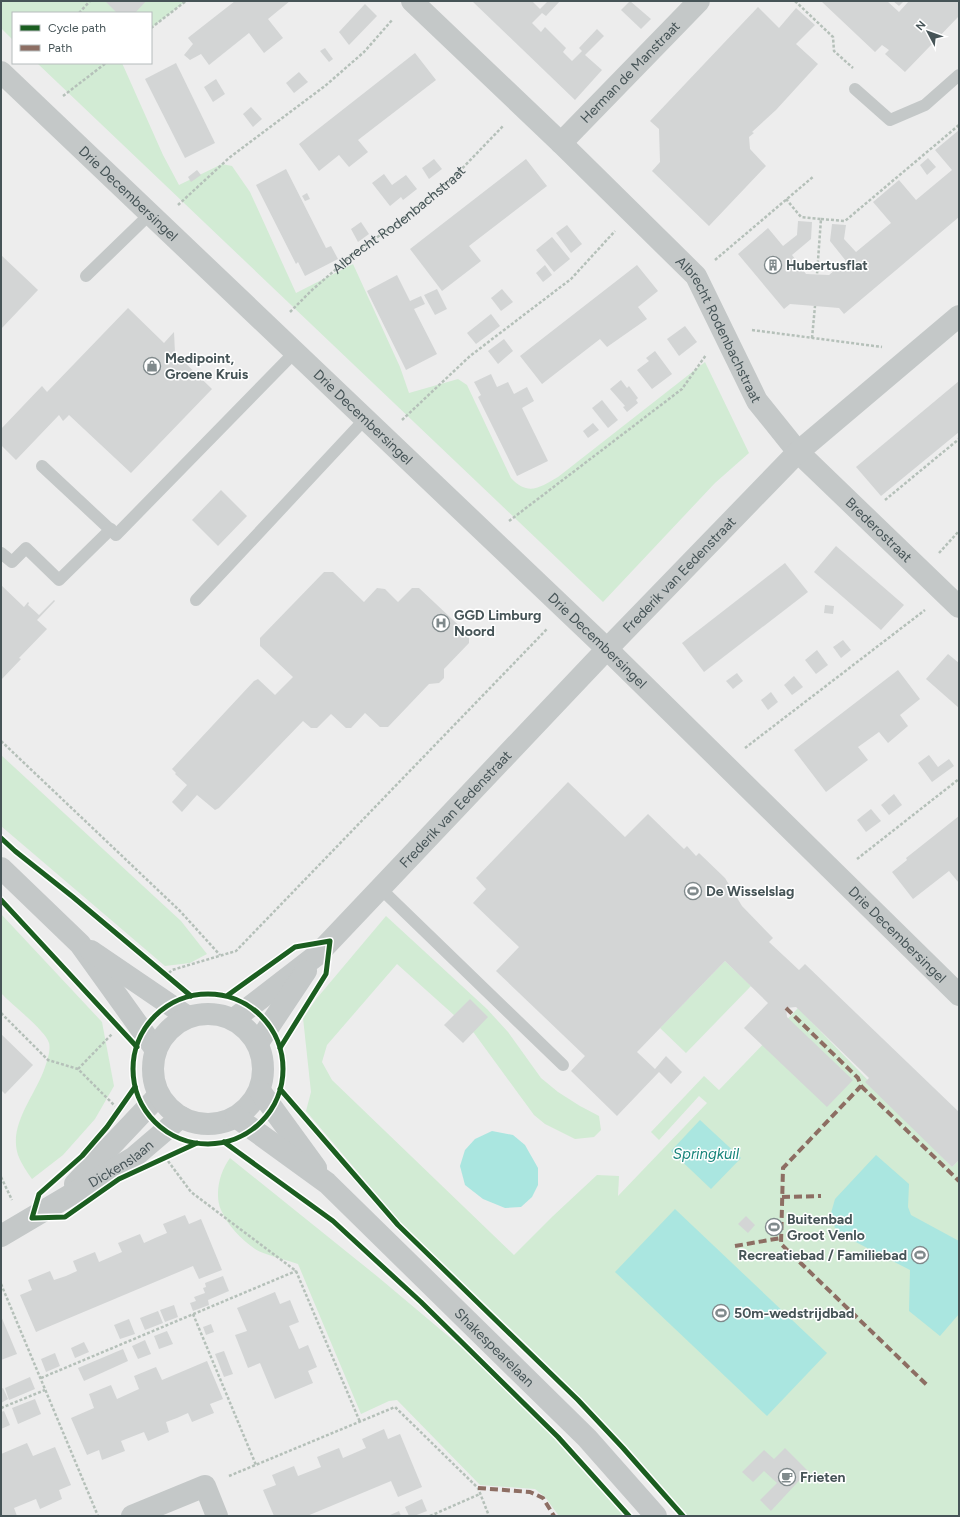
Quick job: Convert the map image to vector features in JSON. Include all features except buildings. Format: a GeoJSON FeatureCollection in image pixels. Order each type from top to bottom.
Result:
{"type":"FeatureCollection","features":[{"type":"Feature","properties":{"kind":"street","name":"Albrecht Rodenbachstraat"},"geometry":{"type":"LineString","coordinates":[[412,1],[561,143],[696,276],[757,401],[798,452]]}},
{"type":"Feature","properties":{"kind":"street","name":"Herman de Manstraat"},"geometry":{"type":"LineString","coordinates":[[561,143],[699,1]]}},
{"type":"Feature","properties":{"kind":"street","name":"Drie Decembersingel"},"geometry":{"type":"LineString","coordinates":[[1,72],[607,649],[959,995]]}},
{"type":"Feature","properties":{"kind":"street","name":"Frederik van Eedenstraat"},"geometry":{"type":"LineString","coordinates":[[234,1019],[317,955],[607,649],[798,452],[959,316]]}},
{"type":"Feature","properties":{"kind":"street","name":"Brederostraat"},"geometry":{"type":"LineString","coordinates":[[798,452],[952,600]]}},
{"type":"Feature","properties":{"kind":"street"},"geometry":{"type":"LineString","coordinates":[[1,868],[80,944],[188,1017]]}},
{"type":"Feature","properties":{"kind":"street"},"geometry":{"type":"LineString","coordinates":[[80,944],[156,1050]]}},
{"type":"Feature","properties":{"kind":"street","name":"Frederik van Eedenstraat"},"geometry":{"type":"LineString","coordinates":[[258,1043],[317,955]]}},
{"type":"Feature","properties":{"kind":"street"},"geometry":{"type":"LineString","coordinates":[[202,1013],[217,1014],[234,1019],[248,1029],[258,1043],[263,1055],[264,1072],[260,1091],[249,1107],[236,1117],[220,1123],[210,1124],[190,1121],[181,1117],[168,1108],[159,1095],[153,1075],[153,1062],[156,1050],[169,1029],[188,1017],[202,1013]]}},
{"type":"Feature","properties":{"kind":"street","name":"Shakespearelaan"},"geometry":{"type":"LineString","coordinates":[[260,1091],[327,1183]]}},
{"type":"Feature","properties":{"kind":"street","name":"Dickenslaan"},"geometry":{"type":"LineString","coordinates":[[56,1204],[159,1095]]}},
{"type":"Feature","properties":{"kind":"street","name":"Dickenslaan"},"geometry":{"type":"LineString","coordinates":[[1,1236],[133,1158],[181,1117]]}},
{"type":"Feature","properties":{"kind":"street","name":"Shakespearelaan"},"geometry":{"type":"LineString","coordinates":[[236,1117],[327,1183],[587,1438],[656,1516]]}},
{"type":"Feature","properties":{"kind":"street"},"geometry":{"type":"LineString","coordinates":[[132,1516],[205,1486],[217,1516]]}},
{"type":"Feature","properties":{"kind":"lane"},"geometry":{"type":"LineString","coordinates":[[855,89],[890,120],[925,105],[959,75]]}},
{"type":"Feature","properties":{"kind":"lane"},"geometry":{"type":"LineString","coordinates":[[86,276],[155,219]]}},
{"type":"Feature","properties":{"kind":"lane"},"geometry":{"type":"LineString","coordinates":[[42,466],[116,535],[294,352]]}},
{"type":"Feature","properties":{"kind":"lane"},"geometry":{"type":"LineString","coordinates":[[196,600],[365,419]]}},
{"type":"Feature","properties":{"kind":"lane"},"geometry":{"type":"LineString","coordinates":[[1,553],[12,562],[26,548],[59,580],[110,529]]}},
{"type":"Feature","properties":{"kind":"lane"},"geometry":{"type":"LineString","coordinates":[[380,888],[563,1065]]}},
{"type":"Feature","properties":{"kind":"path"},"geometry":{"type":"LineString","coordinates":[[80,12],[90,1]]}},
{"type":"Feature","properties":{"kind":"path"},"geometry":{"type":"LineString","coordinates":[[152,27],[186,1]]}},
{"type":"Feature","properties":{"kind":"path"},"geometry":{"type":"LineString","coordinates":[[795,1],[833,37],[834,51],[853,68],[855,89]]}},
{"type":"Feature","properties":{"kind":"path"},"geometry":{"type":"LineString","coordinates":[[155,219],[230,158],[336,77],[364,52],[394,18]]}},
{"type":"Feature","properties":{"kind":"path"},"geometry":{"type":"LineString","coordinates":[[42,112],[105,64]]}},
{"type":"Feature","properties":{"kind":"path"},"geometry":{"type":"LineString","coordinates":[[786,199],[802,217],[845,221],[959,125]]}},
{"type":"Feature","properties":{"kind":"path"},"geometry":{"type":"LineString","coordinates":[[696,276],[814,176]]}},
{"type":"Feature","properties":{"kind":"path"},"geometry":{"type":"LineString","coordinates":[[385,437],[470,356],[571,279],[631,213]]}},
{"type":"Feature","properties":{"kind":"path"},"geometry":{"type":"LineString","coordinates":[[817,274],[821,219]]}},
{"type":"Feature","properties":{"kind":"path"},"geometry":{"type":"LineString","coordinates":[[812,338],[815,306]]}},
{"type":"Feature","properties":{"kind":"path"},"geometry":{"type":"LineString","coordinates":[[506,524],[682,389],[721,329],[812,338],[916,352]]}},
{"type":"Feature","properties":{"kind":"path"},"geometry":{"type":"LineString","coordinates":[[865,516],[959,439]]}},
{"type":"Feature","properties":{"kind":"path"},"geometry":{"type":"LineString","coordinates":[[724,764],[952,600]]}},
{"type":"Feature","properties":{"kind":"path"},"geometry":{"type":"LineString","coordinates":[[167,976],[172,970],[236,951],[566,610]]}},
{"type":"Feature","properties":{"kind":"path"},"geometry":{"type":"LineString","coordinates":[[1,741],[180,911],[220,955]]}},
{"type":"Feature","properties":{"kind":"path"},"geometry":{"type":"LineString","coordinates":[[161,971],[173,981]]}},
{"type":"Feature","properties":{"kind":"path"},"geometry":{"type":"LineString","coordinates":[[1,1013],[48,1060],[78,1069],[119,1109],[123,1104]]}},
{"type":"Feature","properties":{"kind":"path"},"geometry":{"type":"LineString","coordinates":[[78,1069],[131,1014]]}},
{"type":"Feature","properties":{"kind":"path"},"geometry":{"type":"LineString","coordinates":[[171,1154],[165,1157],[192,1192],[296,1271],[360,1422]]}},
{"type":"Feature","properties":{"kind":"path"},"geometry":{"type":"LineString","coordinates":[[40,1378],[296,1271]]}},
{"type":"Feature","properties":{"kind":"path"},"geometry":{"type":"LineString","coordinates":[[1,1284],[98,1516]]}},
{"type":"Feature","properties":{"kind":"path"},"geometry":{"type":"LineString","coordinates":[[193,1314],[256,1465]]}},
{"type":"Feature","properties":{"kind":"path"},"geometry":{"type":"LineString","coordinates":[[1,1408],[45,1390]]}},
{"type":"Feature","properties":{"kind":"path"},"geometry":{"type":"LineString","coordinates":[[205,1486],[395,1407],[478,1488],[489,1516]]}},
{"type":"Feature","properties":{"kind":"path"},"geometry":{"type":"LineString","coordinates":[[430,1516],[480,1494]]}},
{"type":"Feature","properties":{"kind":"green space"},"geometry":{"type":"Polygon","coordinates":[[[1,1],[186,1],[152,27],[152,12],[12,12],[12,39],[1,28],[1,1]]]}},
{"type":"Feature","properties":{"kind":"green space"},"geometry":{"type":"Polygon","coordinates":[[[38,64],[122,64],[163,155],[179,185],[222,164],[232,166],[250,192],[296,293],[353,264],[400,367],[409,393],[458,379],[467,385],[511,478],[523,487],[539,487],[558,477],[705,362],[749,453],[715,483],[603,602],[38,64]]]}},
{"type":"Feature","properties":{"kind":"green space"},"geometry":{"type":"Polygon","coordinates":[[[1,755],[181,921],[207,954],[190,963],[165,966],[1,826],[1,755]]]}},
{"type":"Feature","properties":{"kind":"green space"},"geometry":{"type":"Polygon","coordinates":[[[1,914],[102,1022],[114,1086],[95,1119],[63,1155],[32,1179],[18,1155],[16,1143],[17,1132],[24,1110],[41,1078],[50,1049],[49,1043],[42,1032],[1,993],[1,914]]]}},
{"type":"Feature","properties":{"kind":"green space","name":"Buitenbad Groot Venlo"},"geometry":{"type":"Polygon","coordinates":[[[386,916],[487,1009],[508,1032],[541,1078],[558,1092],[599,1116],[601,1130],[594,1137],[575,1139],[545,1124],[534,1115],[474,1033],[397,964],[327,1045],[322,1062],[332,1080],[514,1255],[597,1175],[619,1176],[618,1196],[707,1103],[699,1096],[659,1140],[651,1132],[704,1076],[719,1090],[798,1008],[952,1167],[959,1160],[959,1516],[685,1516],[626,1448],[402,1224],[306,1111],[311,1092],[303,1018],[317,998],[386,916]]]}},
{"type":"Feature","properties":{"kind":"green space"},"geometry":{"type":"Polygon","coordinates":[[[725,961],[751,986],[686,1053],[660,1028],[725,961]]]}},
{"type":"Feature","properties":{"kind":"green space"},"geometry":{"type":"Polygon","coordinates":[[[230,1158],[378,1277],[485,1367],[553,1434],[628,1516],[559,1516],[545,1497],[535,1489],[480,1485],[397,1400],[389,1401],[361,1414],[298,1264],[255,1249],[235,1232],[224,1216],[219,1204],[218,1190],[223,1169],[230,1158]]]}},
{"type":"Feature","properties":{"kind":"water","name":"Springkuil"},"geometry":{"type":"Polygon","coordinates":[[[700,1120],[741,1158],[711,1189],[671,1151],[700,1120]]]}},
{"type":"Feature","properties":{"kind":"water"},"geometry":{"type":"Polygon","coordinates":[[[492,1131],[513,1135],[525,1145],[538,1168],[538,1185],[532,1197],[521,1207],[505,1208],[483,1199],[465,1185],[460,1166],[465,1150],[475,1139],[492,1131]]]}},
{"type":"Feature","properties":{"kind":"water","name":"Recreatiebad / Familiebad"},"geometry":{"type":"Polygon","coordinates":[[[876,1155],[909,1184],[908,1207],[911,1215],[959,1241],[959,1314],[940,1336],[909,1311],[910,1270],[846,1237],[835,1228],[831,1213],[835,1199],[876,1155]]]}},
{"type":"Feature","properties":{"kind":"water","name":"50m-wedstrijdbad"},"geometry":{"type":"Polygon","coordinates":[[[675,1209],[827,1353],[767,1416],[615,1272],[675,1209]]]}},
{"type":"Feature","properties":{"kind":"marked path"},"geometry":{"type":"LineString","coordinates":[[786,1008],[858,1078],[861,1086],[783,1168],[781,1244],[929,1387]]}},
{"type":"Feature","properties":{"kind":"marked path"},"geometry":{"type":"LineString","coordinates":[[861,1086],[959,1181]]}},
{"type":"Feature","properties":{"kind":"marked path"},"geometry":{"type":"LineString","coordinates":[[782,1197],[821,1196]]}},
{"type":"Feature","properties":{"kind":"marked path"},"geometry":{"type":"LineString","coordinates":[[735,1246],[781,1238]]}},
{"type":"Feature","properties":{"kind":"marked path"},"geometry":{"type":"LineString","coordinates":[[478,1488],[530,1492],[543,1498],[554,1516]]}},
{"type":"Feature","properties":{"kind":"cycle path"},"geometry":{"type":"LineString","coordinates":[[1,838],[191,996]]}},
{"type":"Feature","properties":{"kind":"cycle path"},"geometry":{"type":"LineString","coordinates":[[1,900],[137,1047]]}},
{"type":"Feature","properties":{"kind":"cycle path"},"geometry":{"type":"LineString","coordinates":[[228,995],[295,947],[330,941],[326,974],[280,1048]]}},
{"type":"Feature","properties":{"kind":"cycle path"},"geometry":{"type":"LineString","coordinates":[[208,994],[230,997],[250,1007],[261,1016],[270,1027],[280,1047],[283,1069],[280,1091],[270,1111],[261,1122],[250,1131],[230,1141],[208,1144],[186,1141],[166,1131],[155,1122],[146,1111],[136,1091],[133,1069],[136,1047],[146,1027],[155,1016],[166,1007],[186,997],[208,994]]}},
{"type":"Feature","properties":{"kind":"cycle path"},"geometry":{"type":"LineString","coordinates":[[135,1087],[107,1127],[82,1156],[39,1194],[32,1218],[65,1217],[119,1179],[197,1143]]}},
{"type":"Feature","properties":{"kind":"cycle path"},"geometry":{"type":"LineString","coordinates":[[280,1089],[398,1225],[578,1400],[683,1516]]}},
{"type":"Feature","properties":{"kind":"cycle path"},"geometry":{"type":"LineString","coordinates":[[224,1142],[333,1221],[421,1302],[558,1437],[629,1516]]}},
{"type":"Feature","properties":{"kind":"place","name":"Hubertusflat"},"geometry":{"type":"Point","coordinates":[773,265]}},
{"type":"Feature","properties":{"kind":"place","name":"Medipoint, Groene Kruis"},"geometry":{"type":"Point","coordinates":[152,366]}},
{"type":"Feature","properties":{"kind":"place","name":"GGD Limburg Noord"},"geometry":{"type":"Point","coordinates":[441,623]}},
{"type":"Feature","properties":{"kind":"place","name":"De Wisselslag"},"geometry":{"type":"Point","coordinates":[693,891]}},
{"type":"Feature","properties":{"kind":"place","name":"Buitenbad Groot Venlo"},"geometry":{"type":"Point","coordinates":[774,1227]}},
{"type":"Feature","properties":{"kind":"place","name":"Recreatiebad / Familiebad"},"geometry":{"type":"Point","coordinates":[920,1255]}},
{"type":"Feature","properties":{"kind":"place","name":"50m-wedstrijdbad"},"geometry":{"type":"Point","coordinates":[721,1313]}},
{"type":"Feature","properties":{"kind":"place","name":"Frieten"},"geometry":{"type":"Point","coordinates":[787,1477]}}]}
